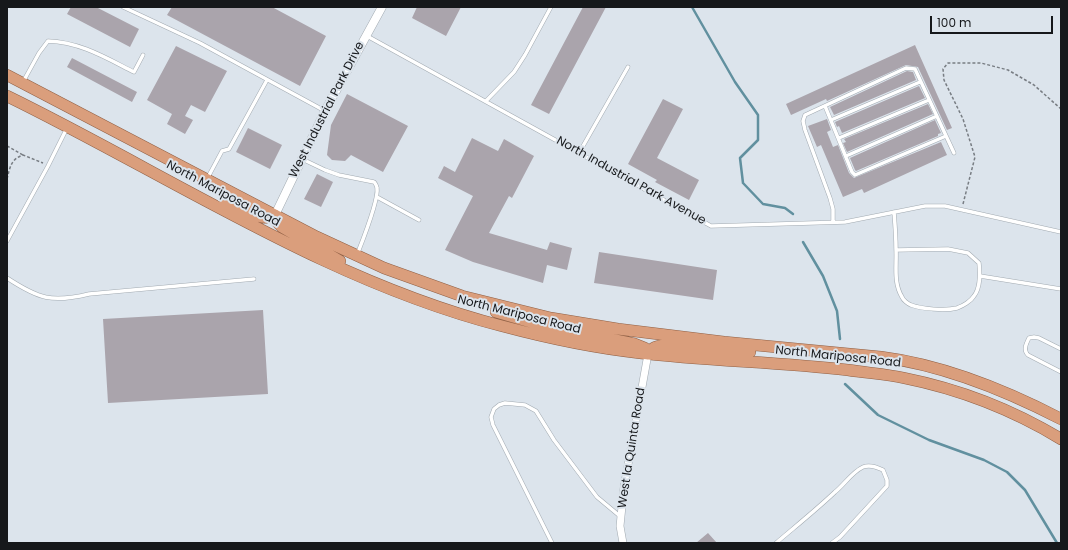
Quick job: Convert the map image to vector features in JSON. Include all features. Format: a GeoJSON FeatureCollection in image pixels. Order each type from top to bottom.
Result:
{"type":"FeatureCollection","features":[{"type":"Feature","properties":{"kind":"highway","name":"North Mariposa Road"},"geometry":{"type":"LineString","coordinates":[[7,75],[206,180],[357,256],[406,276],[462,296],[496,306],[558,320],[804,357],[924,383],[969,396],[1024,419],[1061,439]]}},
{"type":"Feature","properties":{"kind":"highway","name":"North Mariposa Road"},"geometry":{"type":"LineString","coordinates":[[7,96],[306,252],[401,293],[470,317],[522,331],[610,349],[648,354],[804,357],[847,353],[903,360],[932,367],[1006,392],[1061,419]]}},
{"type":"Feature","properties":{"kind":"highway"},"geometry":{"type":"LineString","coordinates":[[133,162],[253,214],[269,218],[275,214],[276,221],[289,232],[401,293]]}},
{"type":"Feature","properties":{"kind":"highway"},"geometry":{"type":"LineString","coordinates":[[406,276],[451,295],[511,317],[541,325],[635,344],[645,348],[648,354]]}},
{"type":"Feature","properties":{"kind":"street","name":"West Industrial Park Drive"},"geometry":{"type":"LineString","coordinates":[[275,214],[325,111],[382,7]]}},
{"type":"Feature","properties":{"kind":"street","name":"West la Quinta Road"},"geometry":{"type":"LineString","coordinates":[[623,543],[620,526],[624,487],[648,354]]}},
{"type":"Feature","properties":{"kind":"lane"},"geometry":{"type":"LineString","coordinates":[[123,7],[200,44],[325,111]]}},
{"type":"Feature","properties":{"kind":"lane"},"geometry":{"type":"LineString","coordinates":[[486,101],[514,72],[551,7]]}},
{"type":"Feature","properties":{"kind":"lane","name":"North Industrial Park Avenue"},"geometry":{"type":"LineString","coordinates":[[366,36],[711,226],[833,222],[865,218],[925,206],[945,206],[1061,232]]}},
{"type":"Feature","properties":{"kind":"lane"},"geometry":{"type":"LineString","coordinates":[[22,82],[48,41],[61,42],[89,49],[134,72],[143,55]]}},
{"type":"Feature","properties":{"kind":"lane"},"geometry":{"type":"LineString","coordinates":[[579,153],[628,67]]}},
{"type":"Feature","properties":{"kind":"lane"},"geometry":{"type":"LineString","coordinates":[[833,222],[833,209],[805,130],[803,121],[804,115],[906,68],[915,69],[954,153]]}},
{"type":"Feature","properties":{"kind":"lane"},"geometry":{"type":"LineString","coordinates":[[206,180],[222,151],[229,149],[267,80]]}},
{"type":"Feature","properties":{"kind":"lane"},"geometry":{"type":"LineString","coordinates":[[831,120],[920,82]]}},
{"type":"Feature","properties":{"kind":"lane"},"geometry":{"type":"LineString","coordinates":[[838,138],[929,100]]}},
{"type":"Feature","properties":{"kind":"lane"},"geometry":{"type":"LineString","coordinates":[[825,106],[853,174],[856,176],[946,136]]}},
{"type":"Feature","properties":{"kind":"lane"},"geometry":{"type":"LineString","coordinates":[[846,156],[937,116]]}},
{"type":"Feature","properties":{"kind":"lane"},"geometry":{"type":"LineString","coordinates":[[7,241],[48,166],[67,127]]}},
{"type":"Feature","properties":{"kind":"lane"},"geometry":{"type":"LineString","coordinates":[[302,159],[339,175],[374,182],[377,187],[376,197],[357,256]]}},
{"type":"Feature","properties":{"kind":"lane"},"geometry":{"type":"LineString","coordinates":[[376,197],[419,220]]}},
{"type":"Feature","properties":{"kind":"lane"},"geometry":{"type":"LineString","coordinates":[[894,212],[896,250],[895,267],[897,286],[902,298],[910,305],[935,309],[957,308],[974,296],[978,288],[980,276],[979,263],[968,253],[948,249],[896,250]]}},
{"type":"Feature","properties":{"kind":"lane"},"geometry":{"type":"LineString","coordinates":[[980,276],[1061,289]]}},
{"type":"Feature","properties":{"kind":"lane"},"geometry":{"type":"LineString","coordinates":[[7,278],[37,295],[48,299],[60,300],[90,294],[254,279]]}},
{"type":"Feature","properties":{"kind":"lane"},"geometry":{"type":"LineString","coordinates":[[1061,348],[1034,337],[1029,338],[1025,349],[1028,355],[1061,372]]}},
{"type":"Feature","properties":{"kind":"lane"},"geometry":{"type":"LineString","coordinates":[[552,543],[493,425],[491,417],[494,409],[498,405],[505,403],[525,405],[536,412],[554,440],[597,497],[621,517]]}},
{"type":"Feature","properties":{"kind":"lane"},"geometry":{"type":"LineString","coordinates":[[776,543],[826,501],[863,467],[874,466],[883,470],[886,475],[887,486],[840,537],[832,543]]}},
{"type":"Feature","properties":{"kind":"path"},"geometry":{"type":"LineString","coordinates":[[962,210],[975,157],[963,119],[944,80],[943,69],[948,63],[981,63],[1008,70],[1034,85],[1061,109]]}},
{"type":"Feature","properties":{"kind":"path"},"geometry":{"type":"LineString","coordinates":[[7,146],[48,166]]}},
{"type":"Feature","properties":{"kind":"path"},"geometry":{"type":"LineString","coordinates":[[7,179],[11,164],[17,157],[23,155]]}},
{"type":"Feature","properties":{"kind":"building"},"geometry":{"type":"Polygon","coordinates":[[[71,7],[96,7],[139,29],[130,47],[67,14],[71,7]]]}},
{"type":"Feature","properties":{"kind":"building"},"geometry":{"type":"Polygon","coordinates":[[[172,7],[272,7],[326,36],[300,86],[167,15],[172,7]]]}},
{"type":"Feature","properties":{"kind":"building"},"geometry":{"type":"Polygon","coordinates":[[[417,7],[461,7],[446,36],[412,18],[417,7]]]}},
{"type":"Feature","properties":{"kind":"building"},"geometry":{"type":"Polygon","coordinates":[[[583,7],[606,7],[549,114],[531,105],[583,7]]]}},
{"type":"Feature","properties":{"kind":"building"},"geometry":{"type":"Polygon","coordinates":[[[915,45],[952,128],[947,130],[918,67],[906,65],[827,101],[826,99],[791,115],[786,104],[915,45]]]}},
{"type":"Feature","properties":{"kind":"building"},"geometry":{"type":"Polygon","coordinates":[[[176,46],[227,71],[205,112],[191,105],[185,116],[193,120],[185,134],[167,124],[172,114],[147,100],[176,46]]]}},
{"type":"Feature","properties":{"kind":"building"},"geometry":{"type":"Polygon","coordinates":[[[72,58],[137,92],[132,102],[67,67],[72,58]]]}},
{"type":"Feature","properties":{"kind":"building"},"geometry":{"type":"Polygon","coordinates":[[[907,71],[913,72],[916,80],[834,115],[830,107],[907,71]]]}},
{"type":"Feature","properties":{"kind":"building"},"geometry":{"type":"Polygon","coordinates":[[[919,86],[925,98],[842,133],[839,126],[837,127],[835,122],[919,86]]]}},
{"type":"Feature","properties":{"kind":"building"},"geometry":{"type":"Polygon","coordinates":[[[347,94],[408,126],[383,172],[351,155],[345,161],[332,160],[327,155],[331,125],[347,94]]]}},
{"type":"Feature","properties":{"kind":"building"},"geometry":{"type":"Polygon","coordinates":[[[663,99],[683,109],[657,158],[699,180],[689,200],[655,182],[657,180],[628,164],[663,99]]]}},
{"type":"Feature","properties":{"kind":"building"},"geometry":{"type":"Polygon","coordinates":[[[928,104],[933,114],[847,152],[843,143],[846,142],[844,139],[928,104]]]}},
{"type":"Feature","properties":{"kind":"building"},"geometry":{"type":"Polygon","coordinates":[[[827,119],[831,130],[827,132],[833,147],[838,145],[849,173],[854,178],[941,142],[947,155],[864,193],[862,189],[843,197],[821,145],[817,147],[808,126],[827,119]]]}},
{"type":"Feature","properties":{"kind":"building"},"geometry":{"type":"Polygon","coordinates":[[[935,120],[941,133],[938,134],[938,136],[856,171],[855,170],[850,158],[935,120]]]}},
{"type":"Feature","properties":{"kind":"building"},"geometry":{"type":"Polygon","coordinates":[[[248,128],[282,145],[270,169],[236,152],[248,128]]]}},
{"type":"Feature","properties":{"kind":"building"},"geometry":{"type":"Polygon","coordinates":[[[472,138],[498,151],[504,139],[534,156],[512,198],[509,196],[489,233],[547,250],[550,242],[572,248],[567,270],[547,265],[543,283],[473,262],[445,250],[473,196],[438,178],[444,166],[455,172],[472,138]]]}},
{"type":"Feature","properties":{"kind":"building"},"geometry":{"type":"Polygon","coordinates":[[[317,174],[333,182],[321,207],[304,199],[317,174]]]}},
{"type":"Feature","properties":{"kind":"building"},"geometry":{"type":"Polygon","coordinates":[[[599,252],[717,270],[713,300],[594,283],[599,252]]]}},
{"type":"Feature","properties":{"kind":"building"},"geometry":{"type":"Polygon","coordinates":[[[263,310],[268,394],[108,403],[103,319],[263,310]]]}},
{"type":"Feature","properties":{"kind":"building"},"geometry":{"type":"Polygon","coordinates":[[[708,533],[717,543],[696,543],[708,533]]]}},
{"type":"Feature","properties":{"kind":"waterway"},"geometry":{"type":"LineString","coordinates":[[692,7],[735,82],[758,115],[758,140],[740,158],[743,183],[763,204],[785,208],[793,214]]}},
{"type":"Feature","properties":{"kind":"waterway"},"geometry":{"type":"LineString","coordinates":[[803,242],[823,276],[837,311],[840,339]]}},
{"type":"Feature","properties":{"kind":"waterway"},"geometry":{"type":"LineString","coordinates":[[845,384],[878,415],[929,440],[984,460],[1007,472],[1025,490],[1057,543]]}}]}
